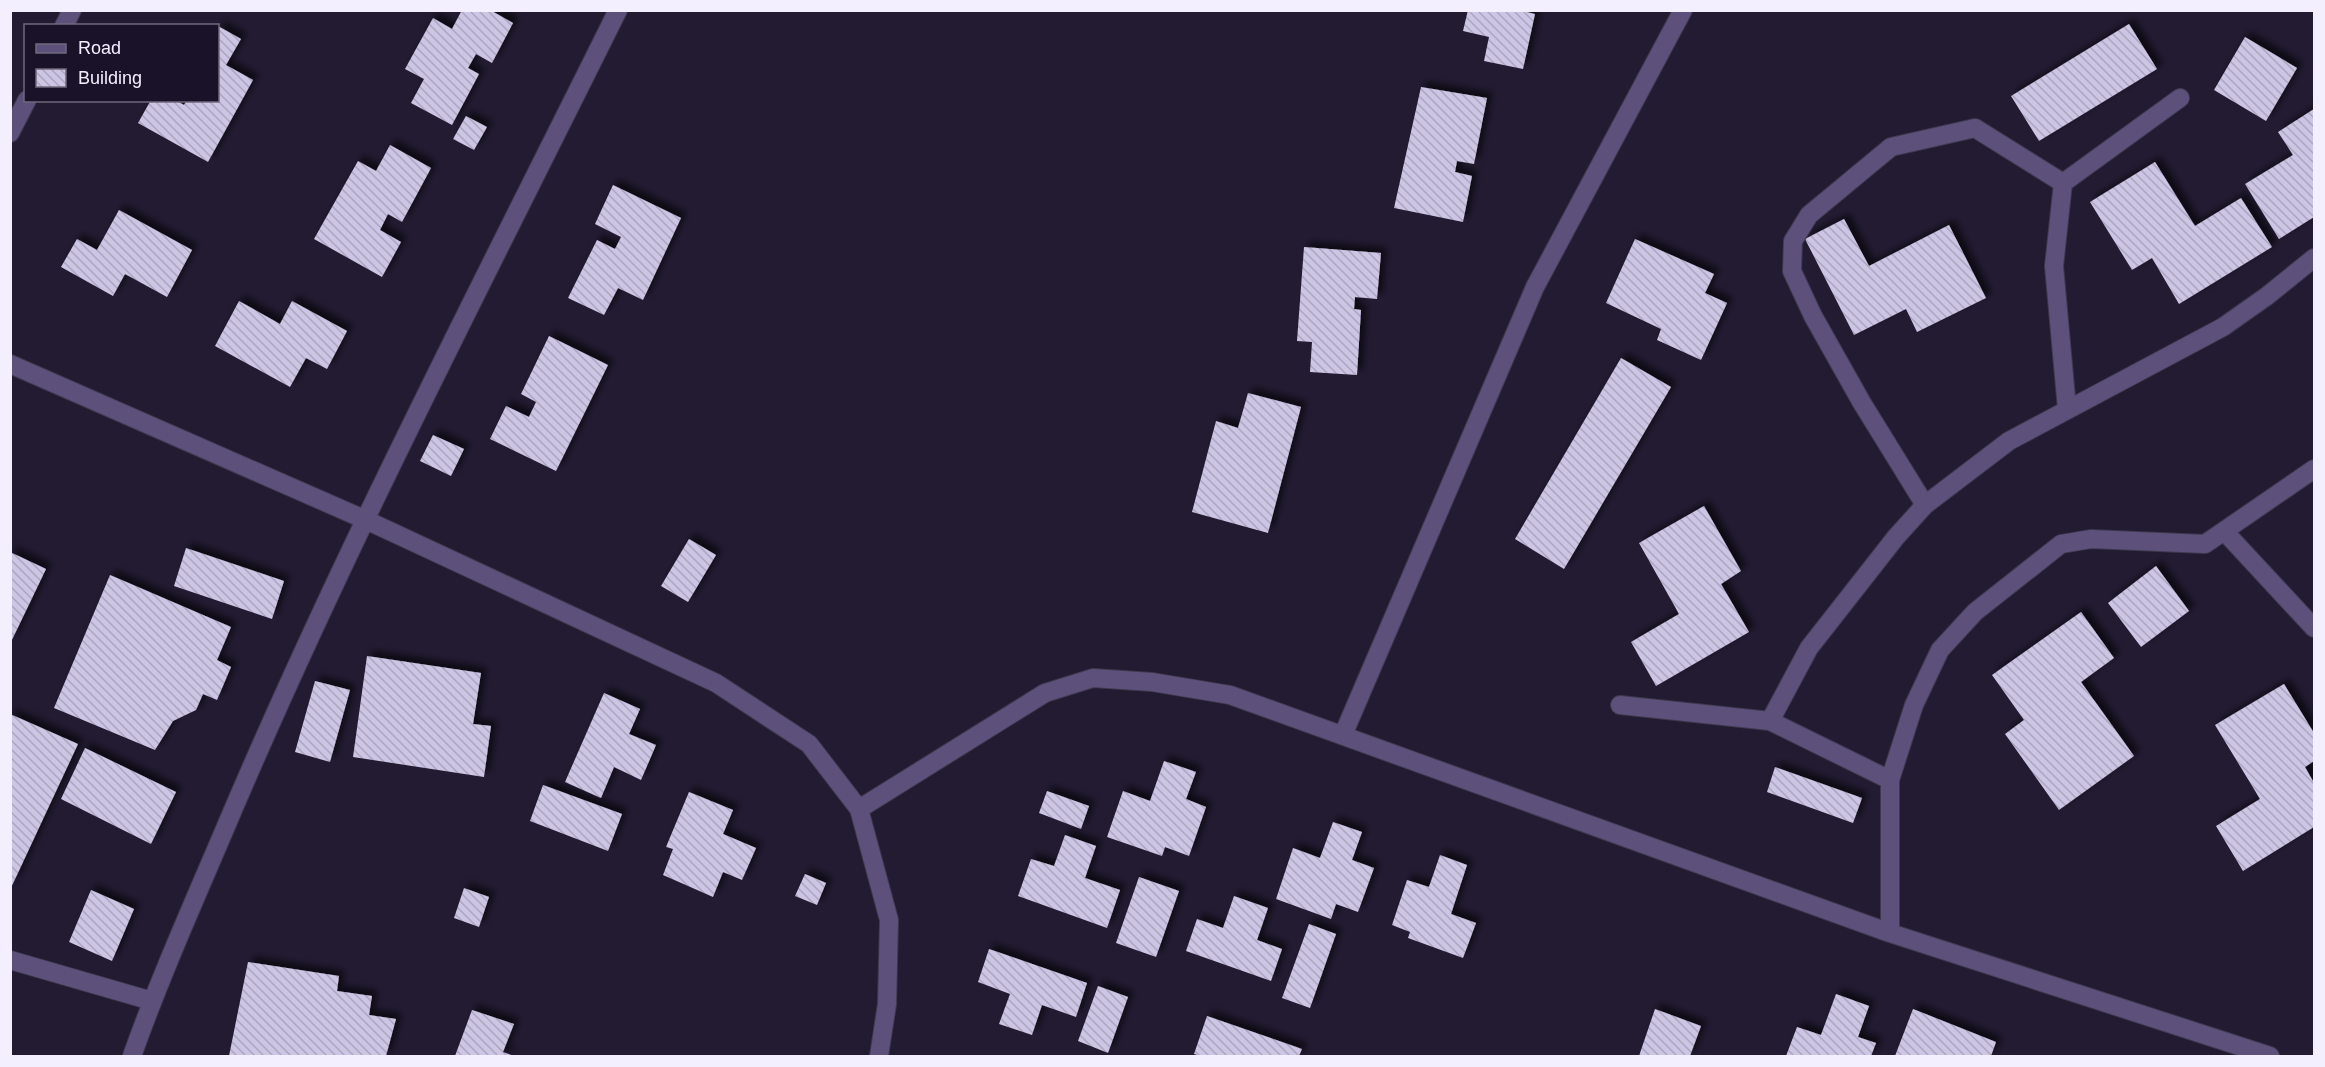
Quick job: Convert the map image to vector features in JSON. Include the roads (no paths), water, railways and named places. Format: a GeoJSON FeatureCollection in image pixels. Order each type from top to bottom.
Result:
{"type":"FeatureCollection","features":[{"type":"Feature","properties":{"kind":"street"},"geometry":{"type":"LineString","coordinates":[[65,24],[72,10]]}},
{"type":"Feature","properties":{"kind":"street"},"geometry":{"type":"LineString","coordinates":[[132,1056],[152,1001],[266,731],[366,520],[618,10]]}},
{"type":"Feature","properties":{"kind":"street"},"geometry":{"type":"LineString","coordinates":[[1343,735],[1535,287],[1683,10]]}},
{"type":"Feature","properties":{"kind":"street"},"geometry":{"type":"LineString","coordinates":[[2067,409],[2054,266],[2062,183],[2180,98]]}},
{"type":"Feature","properties":{"kind":"street"},"geometry":{"type":"LineString","coordinates":[[10,133],[26,102]]}},
{"type":"Feature","properties":{"kind":"street"},"geometry":{"type":"LineString","coordinates":[[1925,505],[1862,403],[1813,316],[1792,271],[1793,241],[1809,215],[1891,147],[1974,128],[2062,183]]}},
{"type":"Feature","properties":{"kind":"street"},"geometry":{"type":"LineString","coordinates":[[1770,721],[1809,648],[1896,537],[1925,505],[2009,441],[2223,327],[2267,296],[2314,258]]}},
{"type":"Feature","properties":{"kind":"street"},"geometry":{"type":"LineString","coordinates":[[10,364],[366,520],[716,683],[809,744],[860,809],[889,920],[887,1004],[879,1056]]}},
{"type":"Feature","properties":{"kind":"street"},"geometry":{"type":"LineString","coordinates":[[1890,933],[1890,780],[1914,705],[1940,650],[1975,612],[2061,544],[2091,539],[2205,544],[2314,469]]}},
{"type":"Feature","properties":{"kind":"street"},"geometry":{"type":"LineString","coordinates":[[2224,531],[2314,628]]}},
{"type":"Feature","properties":{"kind":"street"},"geometry":{"type":"LineString","coordinates":[[860,809],[1045,693],[1093,678],[1152,682],[1230,695],[1890,933],[2235,1052],[2270,1056]]}},
{"type":"Feature","properties":{"kind":"street"},"geometry":{"type":"LineString","coordinates":[[1620,705],[1770,721],[1890,780]]}},
{"type":"Feature","properties":{"kind":"street"},"geometry":{"type":"LineString","coordinates":[[10,960],[152,1001]]}}]}
